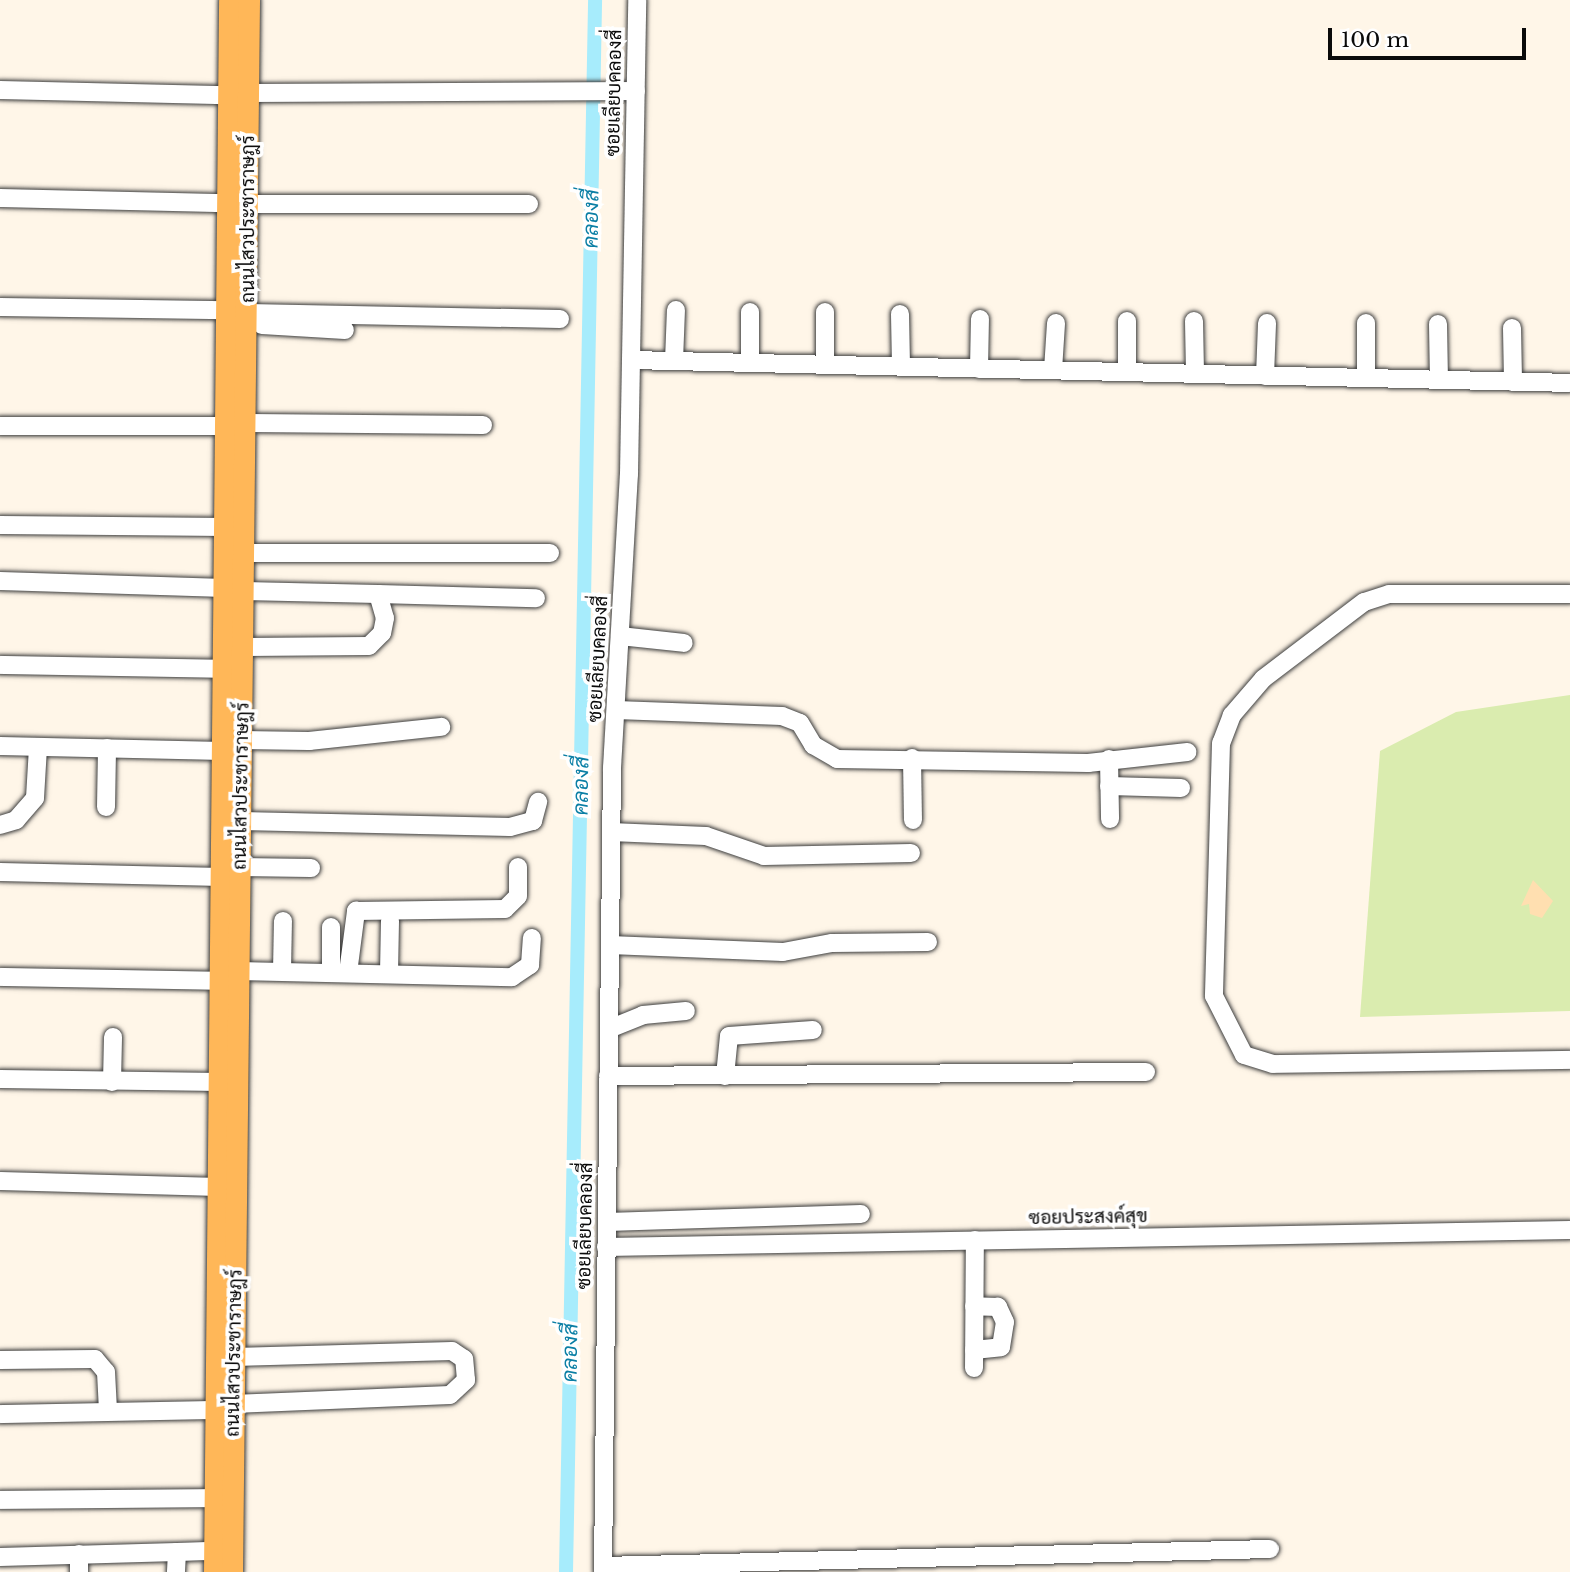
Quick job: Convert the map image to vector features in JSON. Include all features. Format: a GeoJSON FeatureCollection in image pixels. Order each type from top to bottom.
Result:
{"type":"FeatureCollection","features":[{"type":"Feature","properties":{"kind":"main road","name":"ถนนไสวประชาราษฎร์"},"geometry":{"type":"LineString","coordinates":[[229,0],[227,203],[241,316],[248,423],[244,552],[234,589],[224,669],[241,821],[231,872]]}},
{"type":"Feature","properties":{"kind":"main road","name":"ถนนไสวประชาราษฎร์"},"geometry":{"type":"LineString","coordinates":[[215,1562],[215,1498],[225,1407],[234,1357],[229,976],[232,734],[245,647],[226,527],[227,426],[241,316],[249,204],[249,0]]}},
{"type":"Feature","properties":{"kind":"main road","name":"ถนนไสวประชาราษฎร์"},"geometry":{"type":"LineString","coordinates":[[229,976],[220,1082],[219,1186],[232,1572]]}},
{"type":"Feature","properties":{"kind":"street","name":"ซอยเลียบคลองสี่"},"geometry":{"type":"LineString","coordinates":[[603,1569],[611,832],[631,360],[628,91],[637,0]]}},
{"type":"Feature","properties":{"kind":"street"},"geometry":{"type":"LineString","coordinates":[[249,93],[567,89],[628,91]]}},
{"type":"Feature","properties":{"kind":"street"},"geometry":{"type":"LineString","coordinates":[[0,90],[227,95]]}},
{"type":"Feature","properties":{"kind":"street"},"geometry":{"type":"LineString","coordinates":[[0,198],[227,203]]}},
{"type":"Feature","properties":{"kind":"street"},"geometry":{"type":"LineString","coordinates":[[249,204],[529,204]]}},
{"type":"Feature","properties":{"kind":"street"},"geometry":{"type":"LineString","coordinates":[[0,307],[241,316],[560,319]]}},
{"type":"Feature","properties":{"kind":"street"},"geometry":{"type":"LineString","coordinates":[[674,361],[676,310]]}},
{"type":"Feature","properties":{"kind":"street"},"geometry":{"type":"LineString","coordinates":[[750,312],[750,363]]}},
{"type":"Feature","properties":{"kind":"street"},"geometry":{"type":"LineString","coordinates":[[825,312],[825,365]]}},
{"type":"Feature","properties":{"kind":"street"},"geometry":{"type":"LineString","coordinates":[[900,314],[901,367]]}},
{"type":"Feature","properties":{"kind":"street"},"geometry":{"type":"LineString","coordinates":[[241,316],[345,330]]}},
{"type":"Feature","properties":{"kind":"street"},"geometry":{"type":"LineString","coordinates":[[979,369],[980,319]]}},
{"type":"Feature","properties":{"kind":"street"},"geometry":{"type":"LineString","coordinates":[[1127,321],[1127,372]]}},
{"type":"Feature","properties":{"kind":"street"},"geometry":{"type":"LineString","coordinates":[[1194,321],[1195,374]]}},
{"type":"Feature","properties":{"kind":"street"},"geometry":{"type":"LineString","coordinates":[[1053,370],[1056,323]]}},
{"type":"Feature","properties":{"kind":"street"},"geometry":{"type":"LineString","coordinates":[[1265,376],[1267,323]]}},
{"type":"Feature","properties":{"kind":"street"},"geometry":{"type":"LineString","coordinates":[[1366,323],[1366,378]]}},
{"type":"Feature","properties":{"kind":"street"},"geometry":{"type":"LineString","coordinates":[[1438,324],[1439,380]]}},
{"type":"Feature","properties":{"kind":"street"},"geometry":{"type":"LineString","coordinates":[[1512,328],[1513,382]]}},
{"type":"Feature","properties":{"kind":"street"},"geometry":{"type":"LineString","coordinates":[[631,360],[1570,383]]}},
{"type":"Feature","properties":{"kind":"street"},"geometry":{"type":"LineString","coordinates":[[248,423],[483,425]]}},
{"type":"Feature","properties":{"kind":"street"},"geometry":{"type":"LineString","coordinates":[[0,426],[227,426]]}},
{"type":"Feature","properties":{"kind":"street"},"geometry":{"type":"LineString","coordinates":[[0,525],[226,527]]}},
{"type":"Feature","properties":{"kind":"street"},"geometry":{"type":"LineString","coordinates":[[244,552],[550,553]]}},
{"type":"Feature","properties":{"kind":"street"},"geometry":{"type":"LineString","coordinates":[[0,581],[536,598]]}},
{"type":"Feature","properties":{"kind":"street"},"geometry":{"type":"LineString","coordinates":[[245,647],[369,646],[382,633],[377,594]]}},
{"type":"Feature","properties":{"kind":"street"},"geometry":{"type":"LineString","coordinates":[[1570,594],[1389,594],[1364,602],[1263,679],[1232,715],[1221,743],[1214,996],[1244,1055],[1273,1064],[1570,1059]]}},
{"type":"Feature","properties":{"kind":"street"},"geometry":{"type":"LineString","coordinates":[[620,636],[684,643]]}},
{"type":"Feature","properties":{"kind":"street"},"geometry":{"type":"LineString","coordinates":[[0,665],[224,669]]}},
{"type":"Feature","properties":{"kind":"street"},"geometry":{"type":"LineString","coordinates":[[615,710],[768,713],[800,723],[825,756],[1109,759],[1186,752]]}},
{"type":"Feature","properties":{"kind":"street"},"geometry":{"type":"LineString","coordinates":[[0,746],[107,748],[232,734],[441,727]]}},
{"type":"Feature","properties":{"kind":"street"},"geometry":{"type":"LineString","coordinates":[[0,825],[16,820],[35,797],[38,747]]}},
{"type":"Feature","properties":{"kind":"street"},"geometry":{"type":"LineString","coordinates":[[106,807],[107,748]]}},
{"type":"Feature","properties":{"kind":"street"},"geometry":{"type":"LineString","coordinates":[[912,758],[913,820]]}},
{"type":"Feature","properties":{"kind":"street"},"geometry":{"type":"LineString","coordinates":[[1109,759],[1110,819]]}},
{"type":"Feature","properties":{"kind":"street"},"geometry":{"type":"LineString","coordinates":[[1109,786],[1181,788]]}},
{"type":"Feature","properties":{"kind":"street"},"geometry":{"type":"LineString","coordinates":[[241,821],[510,827],[534,821],[538,802]]}},
{"type":"Feature","properties":{"kind":"street"},"geometry":{"type":"LineString","coordinates":[[611,832],[706,836],[765,856],[911,853]]}},
{"type":"Feature","properties":{"kind":"street"},"geometry":{"type":"LineString","coordinates":[[339,972],[356,911],[505,909],[518,896],[518,867]]}},
{"type":"Feature","properties":{"kind":"street"},"geometry":{"type":"LineString","coordinates":[[0,872],[231,872],[311,868]]}},
{"type":"Feature","properties":{"kind":"street"},"geometry":{"type":"LineString","coordinates":[[282,971],[283,920]]}},
{"type":"Feature","properties":{"kind":"street"},"geometry":{"type":"LineString","coordinates":[[390,920],[390,973]]}},
{"type":"Feature","properties":{"kind":"street"},"geometry":{"type":"LineString","coordinates":[[331,927],[339,972]]}},
{"type":"Feature","properties":{"kind":"street"},"geometry":{"type":"LineString","coordinates":[[0,977],[229,976],[282,971],[512,977],[530,965],[532,939]]}},
{"type":"Feature","properties":{"kind":"street"},"geometry":{"type":"LineString","coordinates":[[610,945],[783,952],[832,943],[928,942]]}},
{"type":"Feature","properties":{"kind":"street"},"geometry":{"type":"LineString","coordinates":[[609,1029],[643,1015],[686,1011]]}},
{"type":"Feature","properties":{"kind":"street"},"geometry":{"type":"LineString","coordinates":[[725,1076],[729,1037],[813,1030]]}},
{"type":"Feature","properties":{"kind":"street"},"geometry":{"type":"LineString","coordinates":[[112,1082],[113,1037]]}},
{"type":"Feature","properties":{"kind":"street"},"geometry":{"type":"LineString","coordinates":[[608,1076],[1146,1072]]}},
{"type":"Feature","properties":{"kind":"street"},"geometry":{"type":"LineString","coordinates":[[0,1079],[220,1082]]}},
{"type":"Feature","properties":{"kind":"street"},"geometry":{"type":"LineString","coordinates":[[0,1181],[219,1186]]}},
{"type":"Feature","properties":{"kind":"street"},"geometry":{"type":"LineString","coordinates":[[607,1222],[861,1214]]}},
{"type":"Feature","properties":{"kind":"street","name":"ซอยประสงค์สุข"},"geometry":{"type":"LineString","coordinates":[[606,1247],[1570,1230]]}},
{"type":"Feature","properties":{"kind":"street"},"geometry":{"type":"LineString","coordinates":[[974,1306],[998,1307],[1005,1322],[1001,1347],[974,1359],[974,1306],[975,1240]]}},
{"type":"Feature","properties":{"kind":"street"},"geometry":{"type":"LineString","coordinates":[[0,1414],[225,1407],[450,1395],[466,1380],[464,1359],[452,1351],[234,1357]]}},
{"type":"Feature","properties":{"kind":"street"},"geometry":{"type":"LineString","coordinates":[[0,1360],[95,1359],[106,1372],[108,1411]]}},
{"type":"Feature","properties":{"kind":"street"},"geometry":{"type":"LineString","coordinates":[[0,1500],[215,1498]]}},
{"type":"Feature","properties":{"kind":"street"},"geometry":{"type":"LineString","coordinates":[[603,1569],[1270,1549]]}},
{"type":"Feature","properties":{"kind":"street"},"geometry":{"type":"LineString","coordinates":[[176,1572],[177,1552]]}},
{"type":"Feature","properties":{"kind":"street"},"geometry":{"type":"LineString","coordinates":[[0,1557],[79,1563],[177,1552],[215,1562]]}},
{"type":"Feature","properties":{"kind":"green space"},"geometry":{"type":"Polygon","coordinates":[[[1570,695],[1570,1011],[1360,1017],[1380,751],[1456,712],[1570,695]]]}},
{"type":"Feature","properties":{"kind":"sand"},"geometry":{"type":"Polygon","coordinates":[[[1533,880],[1553,901],[1542,918],[1530,914],[1529,904],[1521,906],[1533,880]]]}},
{"type":"Feature","properties":{"kind":"waterway","name":"คลองสี่"},"geometry":{"type":"LineString","coordinates":[[566,1572],[595,0]]}}]}
